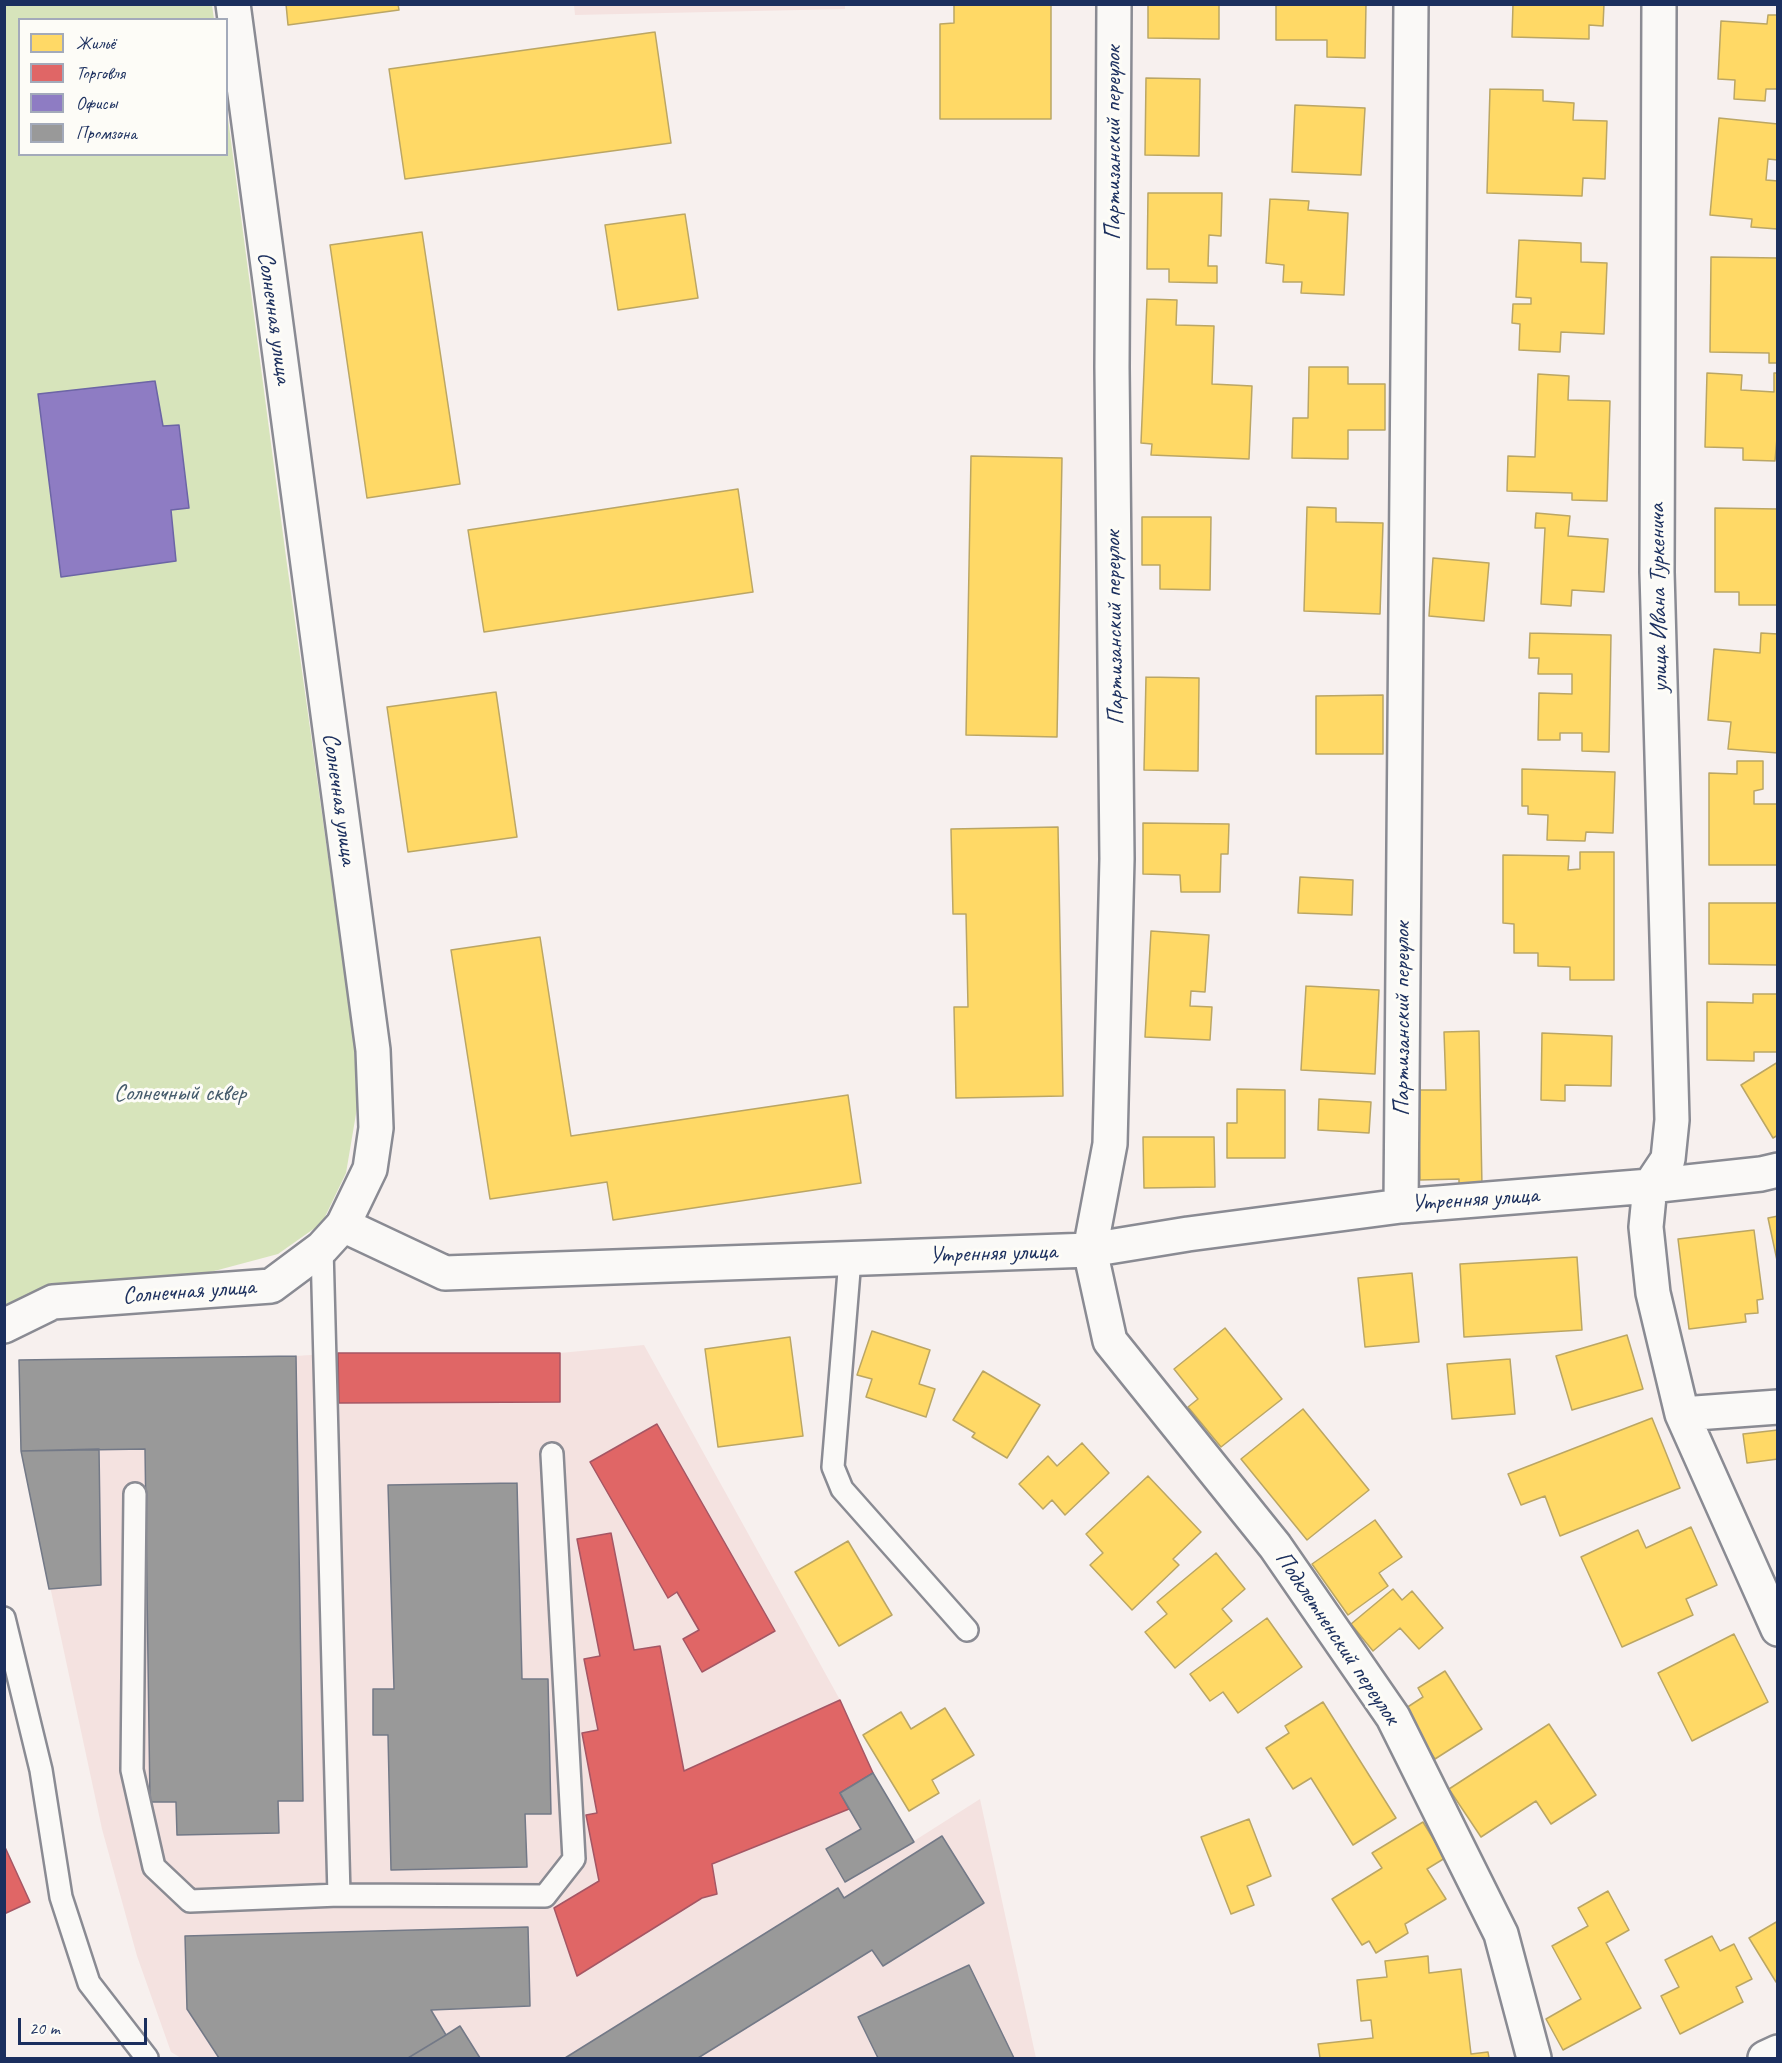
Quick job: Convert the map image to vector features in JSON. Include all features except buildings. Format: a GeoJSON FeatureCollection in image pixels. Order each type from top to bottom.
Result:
{"type":"FeatureCollection","features":[{"type":"Feature","properties":{"kind":"street","name":"Солнечная улица"},"geometry":{"type":"LineString","coordinates":[[4,1326],[53,1302],[271,1286],[332,1236],[370,1168],[376,1128],[372,1050],[233,4]]}},
{"type":"Feature","properties":{"kind":"street","name":"Партизанский переулок"},"geometry":{"type":"LineString","coordinates":[[1090,1250],[1110,1144],[1117,859],[1112,378],[1114,4]]}},
{"type":"Feature","properties":{"kind":"street","name":"Партизанский переулок"},"geometry":{"type":"LineString","coordinates":[[1401,1206],[1411,4]]}},
{"type":"Feature","properties":{"kind":"street","name":"улица Ивана Туркенича"},"geometry":{"type":"LineString","coordinates":[[1650,1186],[1668,1159],[1672,1120],[1657,572],[1659,4]]}},
{"type":"Feature","properties":{"kind":"street","name":"Утренняя улица"},"geometry":{"type":"LineString","coordinates":[[332,1236],[445,1273],[1090,1250],[1188,1234],[1401,1206],[1650,1186],[1761,1174],[1778,1170]]}},
{"type":"Feature","properties":{"kind":"street"},"geometry":{"type":"LineString","coordinates":[[1650,1186],[1646,1227],[1653,1293],[1682,1414],[1778,1629]]}},
{"type":"Feature","properties":{"kind":"street","name":"Подклетненский переулок"},"geometry":{"type":"LineString","coordinates":[[1090,1250],[1110,1341],[1275,1546],[1393,1717],[1501,1934],[1534,2058]]}},
{"type":"Feature","properties":{"kind":"street"},"geometry":{"type":"LineString","coordinates":[[1682,1414],[1778,1407]]}},
{"type":"Feature","properties":{"kind":"street"},"geometry":{"type":"LineString","coordinates":[[1765,2058],[1778,2052]]}},
{"type":"Feature","properties":{"kind":"lane"},"geometry":{"type":"LineString","coordinates":[[332,1236],[339,1895]]}},
{"type":"Feature","properties":{"kind":"lane"},"geometry":{"type":"LineString","coordinates":[[850,1259],[833,1467],[842,1489],[967,1630]]}},
{"type":"Feature","properties":{"kind":"lane"},"geometry":{"type":"LineString","coordinates":[[135,1494],[132,1770],[154,1867],[190,1901],[339,1895],[545,1896],[574,1860],[552,1454]]}},
{"type":"Feature","properties":{"kind":"lane"},"geometry":{"type":"LineString","coordinates":[[4,1618],[41,1770],[61,1897],[89,1983],[147,2058]]}},
{"type":"Feature","properties":{"kind":"shaded area"},"geometry":{"type":"Polygon","coordinates":[[[845,4],[845,9],[575,15],[574,5],[845,4]]]}},
{"type":"Feature","properties":{"kind":"shaded area"},"geometry":{"type":"Polygon","coordinates":[[[644,1345],[840,1700],[873,1773],[914,1841],[980,1799],[1036,2058],[181,2058],[171,2052],[137,1956],[102,1829],[21,1451],[19,1360],[296,1356],[338,1353],[560,1353],[644,1345]]]}},
{"type":"Feature","properties":{"kind":"green space","name":"Солнечный сквер"},"geometry":{"type":"Polygon","coordinates":[[[4,5],[212,5],[214,18],[18,18],[18,156],[228,156],[228,119],[286,557],[354,1042],[357,1108],[346,1173],[322,1223],[278,1254],[188,1278],[4,1313],[4,5]]]}}]}
